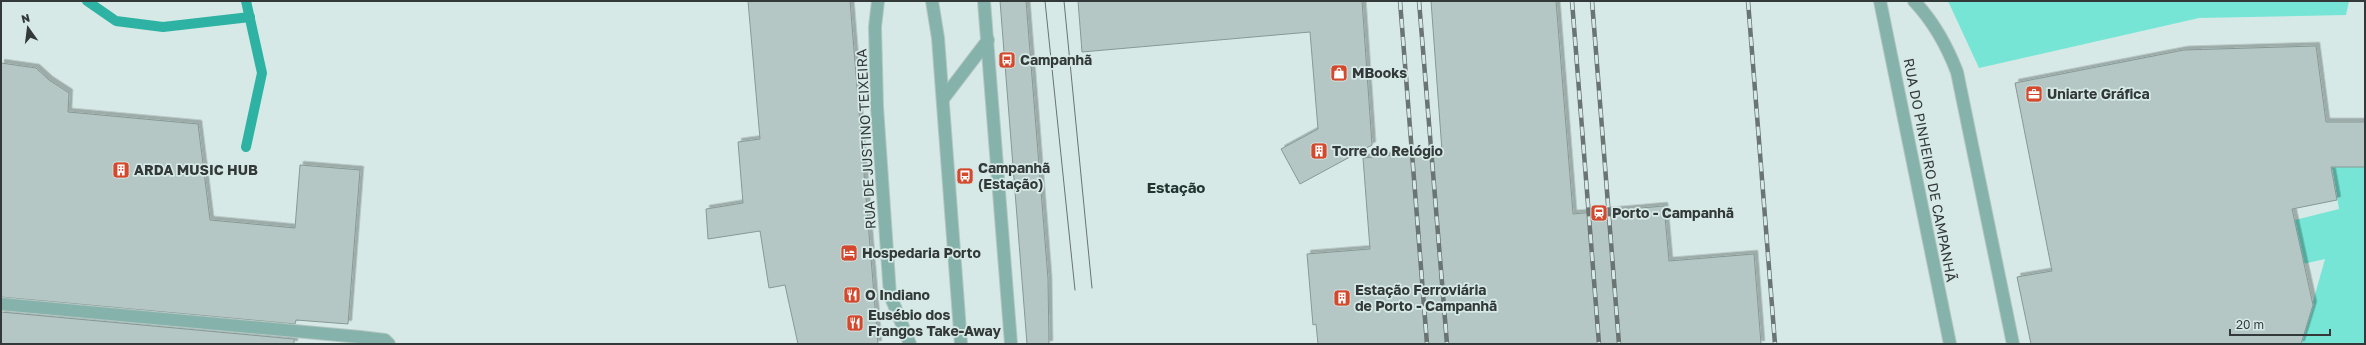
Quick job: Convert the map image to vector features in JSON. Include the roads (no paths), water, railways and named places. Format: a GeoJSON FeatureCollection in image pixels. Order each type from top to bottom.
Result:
{"type":"FeatureCollection","features":[{"type":"Feature","properties":{"kind":"street","name":"RUA DE JUSTINO TEIXEIRA"},"geometry":{"type":"LineString","coordinates":[[878,1],[875,27],[877,107],[890,295],[910,344]]}},
{"type":"Feature","properties":{"kind":"street"},"geometry":{"type":"LineString","coordinates":[[932,1],[938,38],[961,344]]}},
{"type":"Feature","properties":{"kind":"street"},"geometry":{"type":"LineString","coordinates":[[984,1],[1011,344]]}},
{"type":"Feature","properties":{"kind":"street","name":"RUA DO PINHEIRO DE CAMPANHÃ"},"geometry":{"type":"LineString","coordinates":[[1880,1],[1950,344]]}},
{"type":"Feature","properties":{"kind":"street"},"geometry":{"type":"LineString","coordinates":[[1914,1],[1936,29],[1949,51],[1957,72],[2013,344]]}},
{"type":"Feature","properties":{"kind":"street"},"geometry":{"type":"LineString","coordinates":[[943,99],[988,40]]}},
{"type":"Feature","properties":{"kind":"street"},"geometry":{"type":"LineString","coordinates":[[1,304],[360,337],[385,340],[389,344]]}},
{"type":"Feature","properties":{"kind":"waterway"},"geometry":{"type":"LineString","coordinates":[[87,1],[116,21],[163,27],[250,17]]}},
{"type":"Feature","properties":{"kind":"waterway"},"geometry":{"type":"LineString","coordinates":[[246,1],[262,73],[246,147]]}},
{"type":"Feature","properties":{"kind":"tram line"},"geometry":{"type":"LineString","coordinates":[[1045,1],[1075,290]]}},
{"type":"Feature","properties":{"kind":"tram line"},"geometry":{"type":"LineString","coordinates":[[1064,1],[1092,288]]}},
{"type":"Feature","properties":{"kind":"railway"},"geometry":{"type":"LineString","coordinates":[[1400,1],[1427,344]]}},
{"type":"Feature","properties":{"kind":"railway"},"geometry":{"type":"LineString","coordinates":[[1419,1],[1447,344]]}},
{"type":"Feature","properties":{"kind":"railway"},"geometry":{"type":"LineString","coordinates":[[1572,1],[1599,344]]}},
{"type":"Feature","properties":{"kind":"railway"},"geometry":{"type":"LineString","coordinates":[[1592,1],[1619,344]]}},
{"type":"Feature","properties":{"kind":"railway"},"geometry":{"type":"LineString","coordinates":[[1748,1],[1775,344]]}},
{"type":"Feature","properties":{"kind":"place","name":"Campanhã"},"geometry":{"type":"Point","coordinates":[1007,60]}},
{"type":"Feature","properties":{"kind":"place","name":"MBooks"},"geometry":{"type":"Point","coordinates":[1339,73]}},
{"type":"Feature","properties":{"kind":"place","name":"Uniarte Gráfica"},"geometry":{"type":"Point","coordinates":[2034,94]}},
{"type":"Feature","properties":{"kind":"place","name":"Torre do Relógio"},"geometry":{"type":"Point","coordinates":[1319,151]}},
{"type":"Feature","properties":{"kind":"place","name":"ARDA MUSIC HUB"},"geometry":{"type":"Point","coordinates":[121,170]}},
{"type":"Feature","properties":{"kind":"place","name":"Campanhã (Estação)"},"geometry":{"type":"Point","coordinates":[965,176]}},
{"type":"Feature","properties":{"kind":"place","name":"Porto - Campanhã"},"geometry":{"type":"Point","coordinates":[1599,213]}},
{"type":"Feature","properties":{"kind":"place","name":"Hospedaria Porto"},"geometry":{"type":"Point","coordinates":[849,253]}},
{"type":"Feature","properties":{"kind":"place","name":"O Indiano"},"geometry":{"type":"Point","coordinates":[852,295]}},
{"type":"Feature","properties":{"kind":"place","name":"Estação Ferroviária de Porto - Campanhã"},"geometry":{"type":"Point","coordinates":[1342,298]}},
{"type":"Feature","properties":{"kind":"place","name":"Eusébio dos Frangos Take-Away"},"geometry":{"type":"Point","coordinates":[855,323]}},
{"type":"Feature","properties":{"kind":"district","name":"Estação"},"geometry":{"type":"Point","coordinates":[1176,188]}}]}
